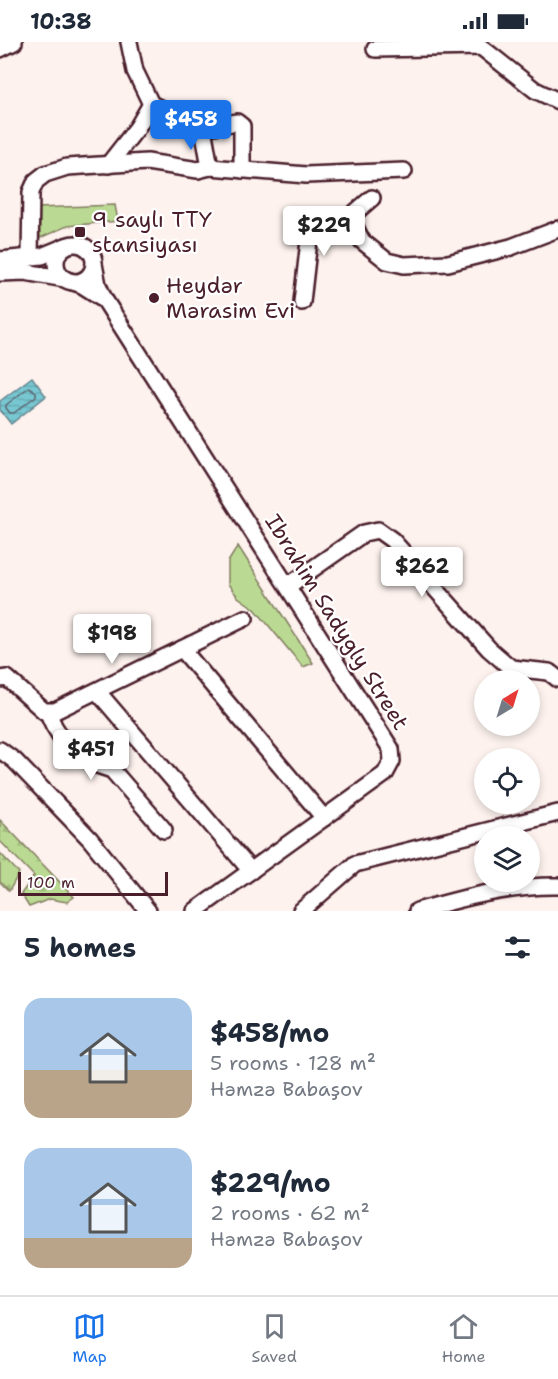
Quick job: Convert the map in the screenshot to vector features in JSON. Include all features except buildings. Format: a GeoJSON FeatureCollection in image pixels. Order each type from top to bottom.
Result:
{"type":"FeatureCollection","features":[{"type":"Feature","properties":{"kind":"street"},"geometry":{"type":"LineString","coordinates":[[0,49],[14,42]]}},
{"type":"Feature","properties":{"kind":"street"},"geometry":{"type":"LineString","coordinates":[[129,42],[135,71],[151,104],[203,128],[237,122],[242,126],[242,170]]}},
{"type":"Feature","properties":{"kind":"street"},"geometry":{"type":"LineString","coordinates":[[375,49],[482,44],[535,90],[558,101]]}},
{"type":"Feature","properties":{"kind":"street"},"geometry":{"type":"LineString","coordinates":[[108,165],[137,128],[151,104]]}},
{"type":"Feature","properties":{"kind":"street"},"geometry":{"type":"LineString","coordinates":[[203,128],[210,167]]}},
{"type":"Feature","properties":{"kind":"street"},"geometry":{"type":"LineString","coordinates":[[30,258],[31,192],[36,181],[45,174],[67,168],[147,162],[198,170],[210,167],[306,175],[404,171]]}},
{"type":"Feature","properties":{"kind":"street"},"geometry":{"type":"LineString","coordinates":[[302,302],[311,223],[317,217],[351,217],[372,198]]}},
{"type":"Feature","properties":{"kind":"street"},"geometry":{"type":"LineString","coordinates":[[351,217],[362,241],[374,248],[387,261],[404,265],[448,263],[511,247],[558,228]]}},
{"type":"Feature","properties":{"kind":"street"},"geometry":{"type":"LineString","coordinates":[[0,260],[42,256],[76,244],[85,247],[92,254],[98,285],[104,299]]}},
{"type":"Feature","properties":{"kind":"street"},"geometry":{"type":"LineString","coordinates":[[66,246],[59,253],[56,262],[58,272],[68,280],[84,280],[92,273],[94,264]]}},
{"type":"Feature","properties":{"kind":"street"},"geometry":{"type":"LineString","coordinates":[[0,273],[49,274],[82,285],[104,299]]}},
{"type":"Feature","properties":{"kind":"street","name":"Ibrahim Sadygly Street"},"geometry":{"type":"LineString","coordinates":[[104,299],[391,749],[392,761],[385,774],[195,911]]}},
{"type":"Feature","properties":{"kind":"street"},"geometry":{"type":"LineString","coordinates":[[288,586],[364,533],[378,530],[392,540],[489,649],[512,668],[549,672],[558,679]]}},
{"type":"Feature","properties":{"kind":"street"},"geometry":{"type":"LineString","coordinates":[[48,713],[245,618]]}},
{"type":"Feature","properties":{"kind":"street"},"geometry":{"type":"LineString","coordinates":[[182,649],[324,818]]}},
{"type":"Feature","properties":{"kind":"street"},"geometry":{"type":"LineString","coordinates":[[0,679],[7,678],[48,713],[61,737],[94,764],[112,770],[164,830]]}},
{"type":"Feature","properties":{"kind":"street"},"geometry":{"type":"LineString","coordinates":[[97,691],[251,871]]}},
{"type":"Feature","properties":{"kind":"street"},"geometry":{"type":"LineString","coordinates":[[0,750],[15,761],[90,839],[148,911]]}},
{"type":"Feature","properties":{"kind":"street"},"geometry":{"type":"LineString","coordinates":[[301,911],[355,864],[558,813]]}},
{"type":"Feature","properties":{"kind":"street"},"geometry":{"type":"LineString","coordinates":[[417,911],[506,890],[558,886]]}},
{"type":"Feature","properties":{"kind":"green space"},"geometry":{"type":"Polygon","coordinates":[[[115,205],[118,221],[67,226],[40,238],[37,208],[115,205]]]}},
{"type":"Feature","properties":{"kind":"green space"},"geometry":{"type":"Polygon","coordinates":[[[238,546],[313,663],[303,667],[255,609],[238,597],[228,584],[228,562],[238,546]]]}},
{"type":"Feature","properties":{"kind":"green space"},"geometry":{"type":"Polygon","coordinates":[[[0,820],[74,897],[67,902],[50,899],[29,907],[21,894],[34,876],[0,841],[0,820]]]}},
{"type":"Feature","properties":{"kind":"green space"},"geometry":{"type":"Polygon","coordinates":[[[0,853],[19,873],[9,891],[0,882],[0,853]]]}},
{"type":"Feature","properties":{"kind":"water"},"geometry":{"type":"Polygon","coordinates":[[[32,377],[46,396],[11,424],[0,410],[0,401],[32,377]]]}},
{"type":"Feature","properties":{"kind":"place","name":"9 saylı TTY stansiyası"},"geometry":{"type":"Point","coordinates":[80,232]}},
{"type":"Feature","properties":{"kind":"place","name":"Heydər Mərasim Evi"},"geometry":{"type":"Point","coordinates":[154,298]}}]}
